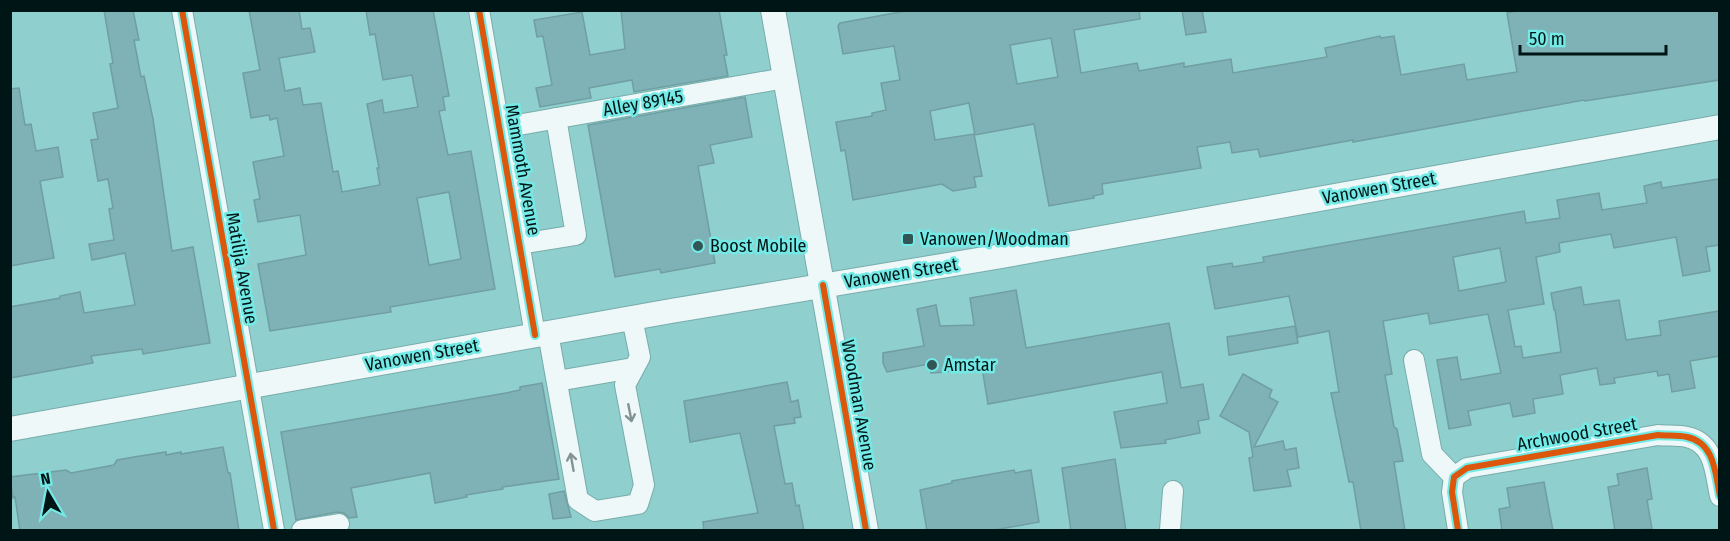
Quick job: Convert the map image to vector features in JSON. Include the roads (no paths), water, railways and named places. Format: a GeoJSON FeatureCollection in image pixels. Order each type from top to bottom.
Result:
{"type":"FeatureCollection","features":[{"type":"Feature","properties":{"kind":"main road","name":"Woodman Avenue"},"geometry":{"type":"LineString","coordinates":[[773,10],[866,531]]}},
{"type":"Feature","properties":{"kind":"main road","name":"Vanowen Street"},"geometry":{"type":"LineString","coordinates":[[10,429],[632,318],[990,258],[1719,127]]}},
{"type":"Feature","properties":{"kind":"street","name":"Matilija Avenue"},"geometry":{"type":"LineString","coordinates":[[182,10],[274,531]]}},
{"type":"Feature","properties":{"kind":"street","name":"Mammoth Avenue"},"geometry":{"type":"LineString","coordinates":[[479,10],[520,244],[541,334],[557,381],[578,500],[595,511],[638,504],[644,485],[625,385],[633,368]]}},
{"type":"Feature","properties":{"kind":"street","name":"Alley 89145"},"geometry":{"type":"LineString","coordinates":[[501,128],[785,78]]}},
{"type":"Feature","properties":{"kind":"street"},"geometry":{"type":"LineString","coordinates":[[520,244],[576,235],[556,118]]}},
{"type":"Feature","properties":{"kind":"street"},"geometry":{"type":"LineString","coordinates":[[557,381],[633,368],[640,357],[632,318]]}},
{"type":"Feature","properties":{"kind":"street"},"geometry":{"type":"LineString","coordinates":[[1414,360],[1432,454],[1454,477],[1452,492],[1458,531]]}},
{"type":"Feature","properties":{"kind":"street","name":"Archwood Street"},"geometry":{"type":"LineString","coordinates":[[1454,477],[1467,468],[1658,435],[1688,437],[1706,446],[1713,459],[1719,496]]}},
{"type":"Feature","properties":{"kind":"street"},"geometry":{"type":"LineString","coordinates":[[1170,531],[1173,491]]}},
{"type":"Feature","properties":{"kind":"street"},"geometry":{"type":"LineString","coordinates":[[302,531],[339,524]]}},
{"type":"Feature","properties":{"kind":"place","name":"Vanowen/Woodman"},"geometry":{"type":"Point","coordinates":[908,239]}},
{"type":"Feature","properties":{"kind":"place","name":"Boost Mobile"},"geometry":{"type":"Point","coordinates":[698,246]}},
{"type":"Feature","properties":{"kind":"place","name":"Amstar"},"geometry":{"type":"Point","coordinates":[932,365]}}]}
